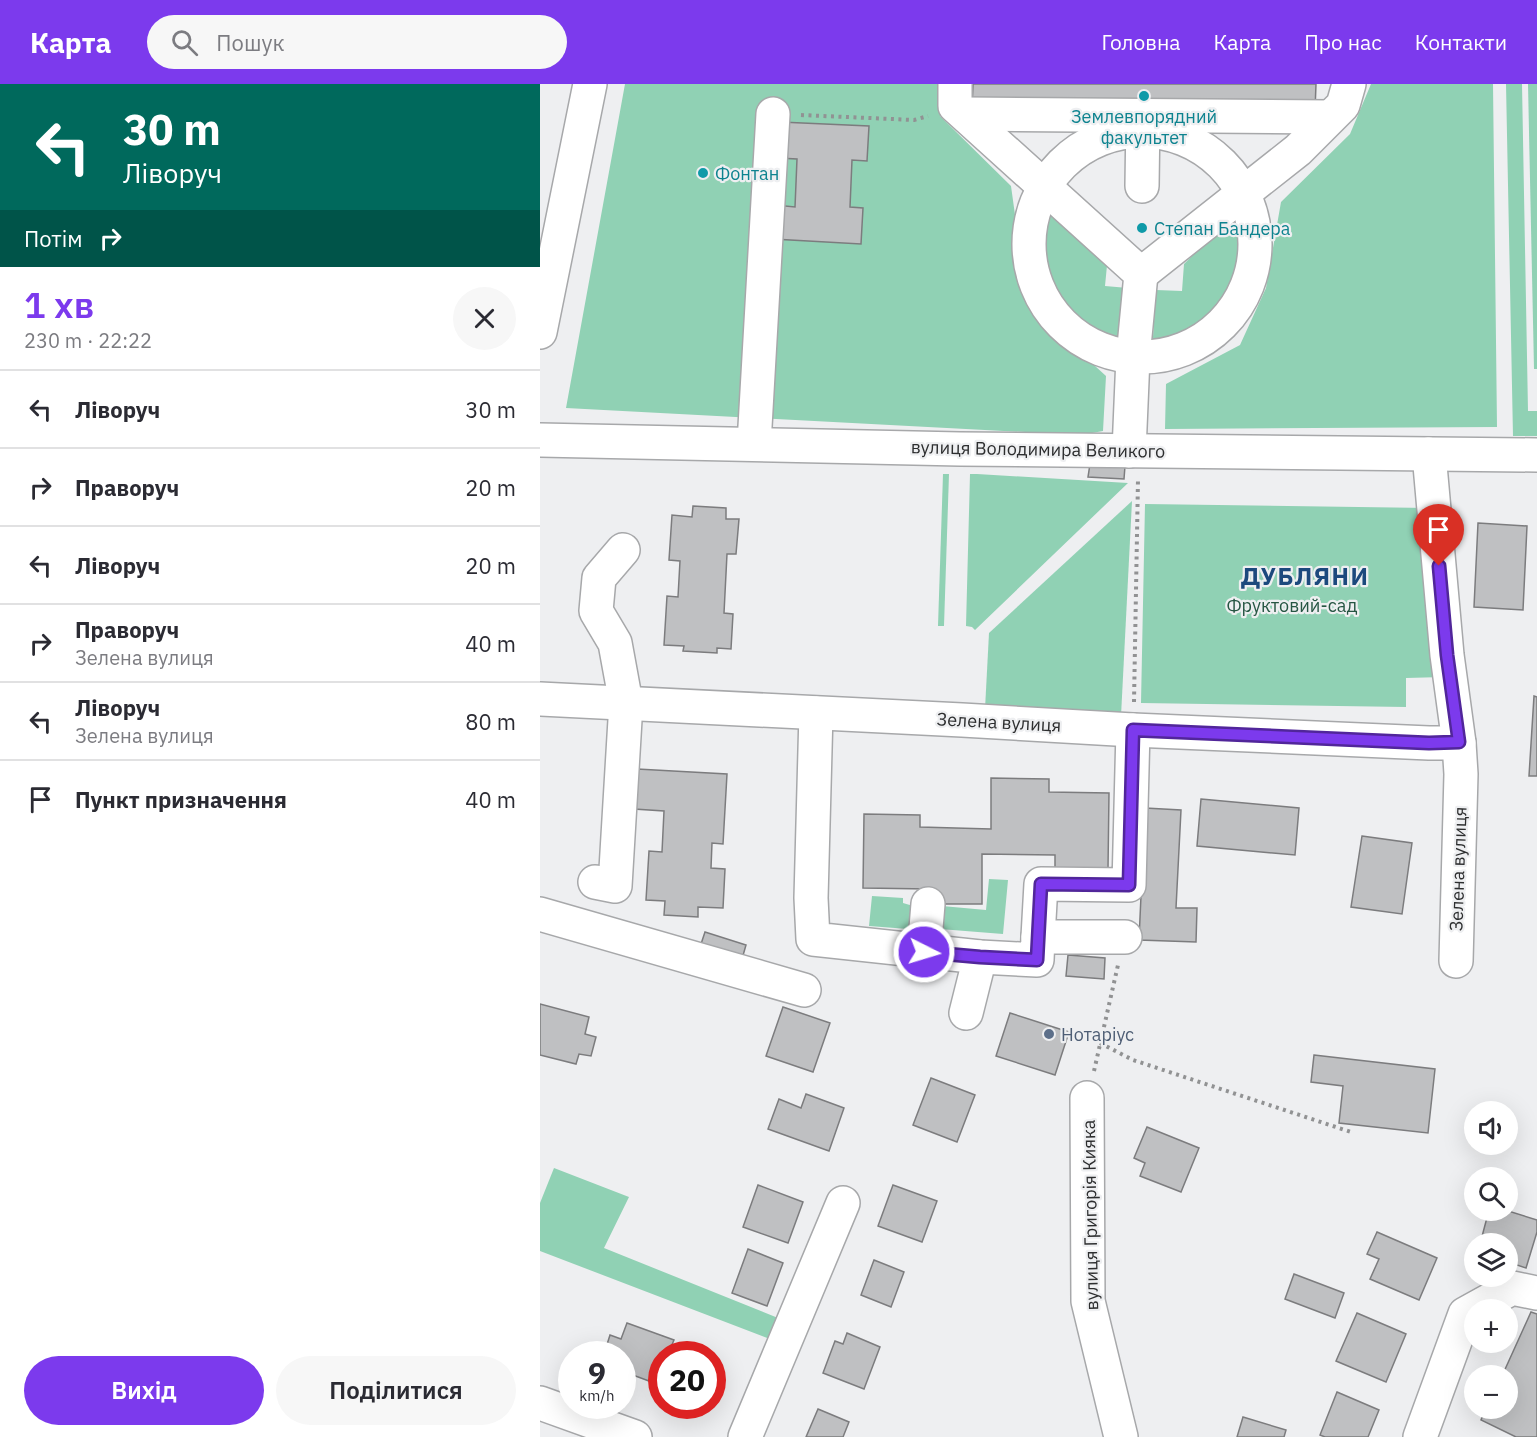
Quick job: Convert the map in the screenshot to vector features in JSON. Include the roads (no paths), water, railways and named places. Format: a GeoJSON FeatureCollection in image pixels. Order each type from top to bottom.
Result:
{"type":"FeatureCollection","features":[{"type":"Feature","properties":{"kind":"street"},"geometry":{"type":"LineString","coordinates":[[540,332],[590,84]]}},
{"type":"Feature","properties":{"kind":"street"},"geometry":{"type":"LineString","coordinates":[[1134,451],[1133,357],[1141,274],[1298,150],[1343,105],[1349,84]]}},
{"type":"Feature","properties":{"kind":"street"},"geometry":{"type":"LineString","coordinates":[[958,102],[1143,123],[1330,117]]}},
{"type":"Feature","properties":{"kind":"street"},"geometry":{"type":"LineString","coordinates":[[958,102],[1045,187],[1141,274]]}},
{"type":"Feature","properties":{"kind":"street"},"geometry":{"type":"LineString","coordinates":[[754,444],[773,114]]}},
{"type":"Feature","properties":{"kind":"street"},"geometry":{"type":"LineString","coordinates":[[1142,186],[1143,123]]}},
{"type":"Feature","properties":{"kind":"street"},"geometry":{"type":"LineString","coordinates":[[1143,123],[1202,147],[1226,167],[1243,192],[1254,225],[1255,259],[1245,292],[1226,320],[1199,342],[1168,354],[1133,357],[1102,350],[1073,334],[1051,310],[1036,281],[1029,249],[1033,217],[1045,187],[1063,163],[1086,145],[1143,123]]}},
{"type":"Feature","properties":{"kind":"street","name":"вулиця Володимира Великого"},"geometry":{"type":"LineString","coordinates":[[540,440],[1134,451],[1537,455]]}},
{"type":"Feature","properties":{"kind":"street","name":"Зелена вулиця"},"geometry":{"type":"LineString","coordinates":[[1429,454],[1447,655],[1461,774],[1456,961]]}},
{"type":"Feature","properties":{"kind":"street"},"geometry":{"type":"LineString","coordinates":[[595,882],[615,886],[626,703],[615,643],[596,611],[599,578],[623,550]]}},
{"type":"Feature","properties":{"kind":"street","name":"Зелена вулиця"},"geometry":{"type":"LineString","coordinates":[[540,699],[1133,730],[1406,742],[1459,742]]}},
{"type":"Feature","properties":{"kind":"street"},"geometry":{"type":"LineString","coordinates":[[816,713],[811,898],[813,939],[980,957],[1037,960],[1041,884],[1129,885],[1133,730]]}},
{"type":"Feature","properties":{"kind":"street"},"geometry":{"type":"LineString","coordinates":[[924,952],[928,904]]}},
{"type":"Feature","properties":{"kind":"street"},"geometry":{"type":"LineString","coordinates":[[540,914],[804,990]]}},
{"type":"Feature","properties":{"kind":"street"},"geometry":{"type":"LineString","coordinates":[[1038,937],[1125,937]]}},
{"type":"Feature","properties":{"kind":"street"},"geometry":{"type":"LineString","coordinates":[[966,1013],[980,957]]}},
{"type":"Feature","properties":{"kind":"street","name":"вулиця Григорія Кияка"},"geometry":{"type":"LineString","coordinates":[[1087,1098],[1088,1301],[1121,1437]]}},
{"type":"Feature","properties":{"kind":"street"},"geometry":{"type":"LineString","coordinates":[[745,1437],[843,1203]]}},
{"type":"Feature","properties":{"kind":"street"},"geometry":{"type":"LineString","coordinates":[[1420,1437],[1465,1314],[1512,1288],[1537,1293]]}},
{"type":"Feature","properties":{"kind":"street"},"geometry":{"type":"LineString","coordinates":[[540,1402],[635,1437]]}},
{"type":"Feature","properties":{"kind":"place","name":"Землевпорядний факультет"},"geometry":{"type":"Point","coordinates":[1144,96]}},
{"type":"Feature","properties":{"kind":"place","name":"Фонтан"},"geometry":{"type":"Point","coordinates":[703,173]}},
{"type":"Feature","properties":{"kind":"place","name":"Степан Бандера"},"geometry":{"type":"Point","coordinates":[1142,228]}},
{"type":"Feature","properties":{"kind":"place","name":"Нотаріус"},"geometry":{"type":"Point","coordinates":[1049,1034]}},
{"type":"Feature","properties":{"kind":"district","name":"ДУБЛЯНИ"},"geometry":{"type":"Point","coordinates":[1305,576]}},
{"type":"Feature","properties":{"kind":"park label","name":"Фруктовий-сад"},"geometry":{"type":"Point","coordinates":[1292,605]}}]}
